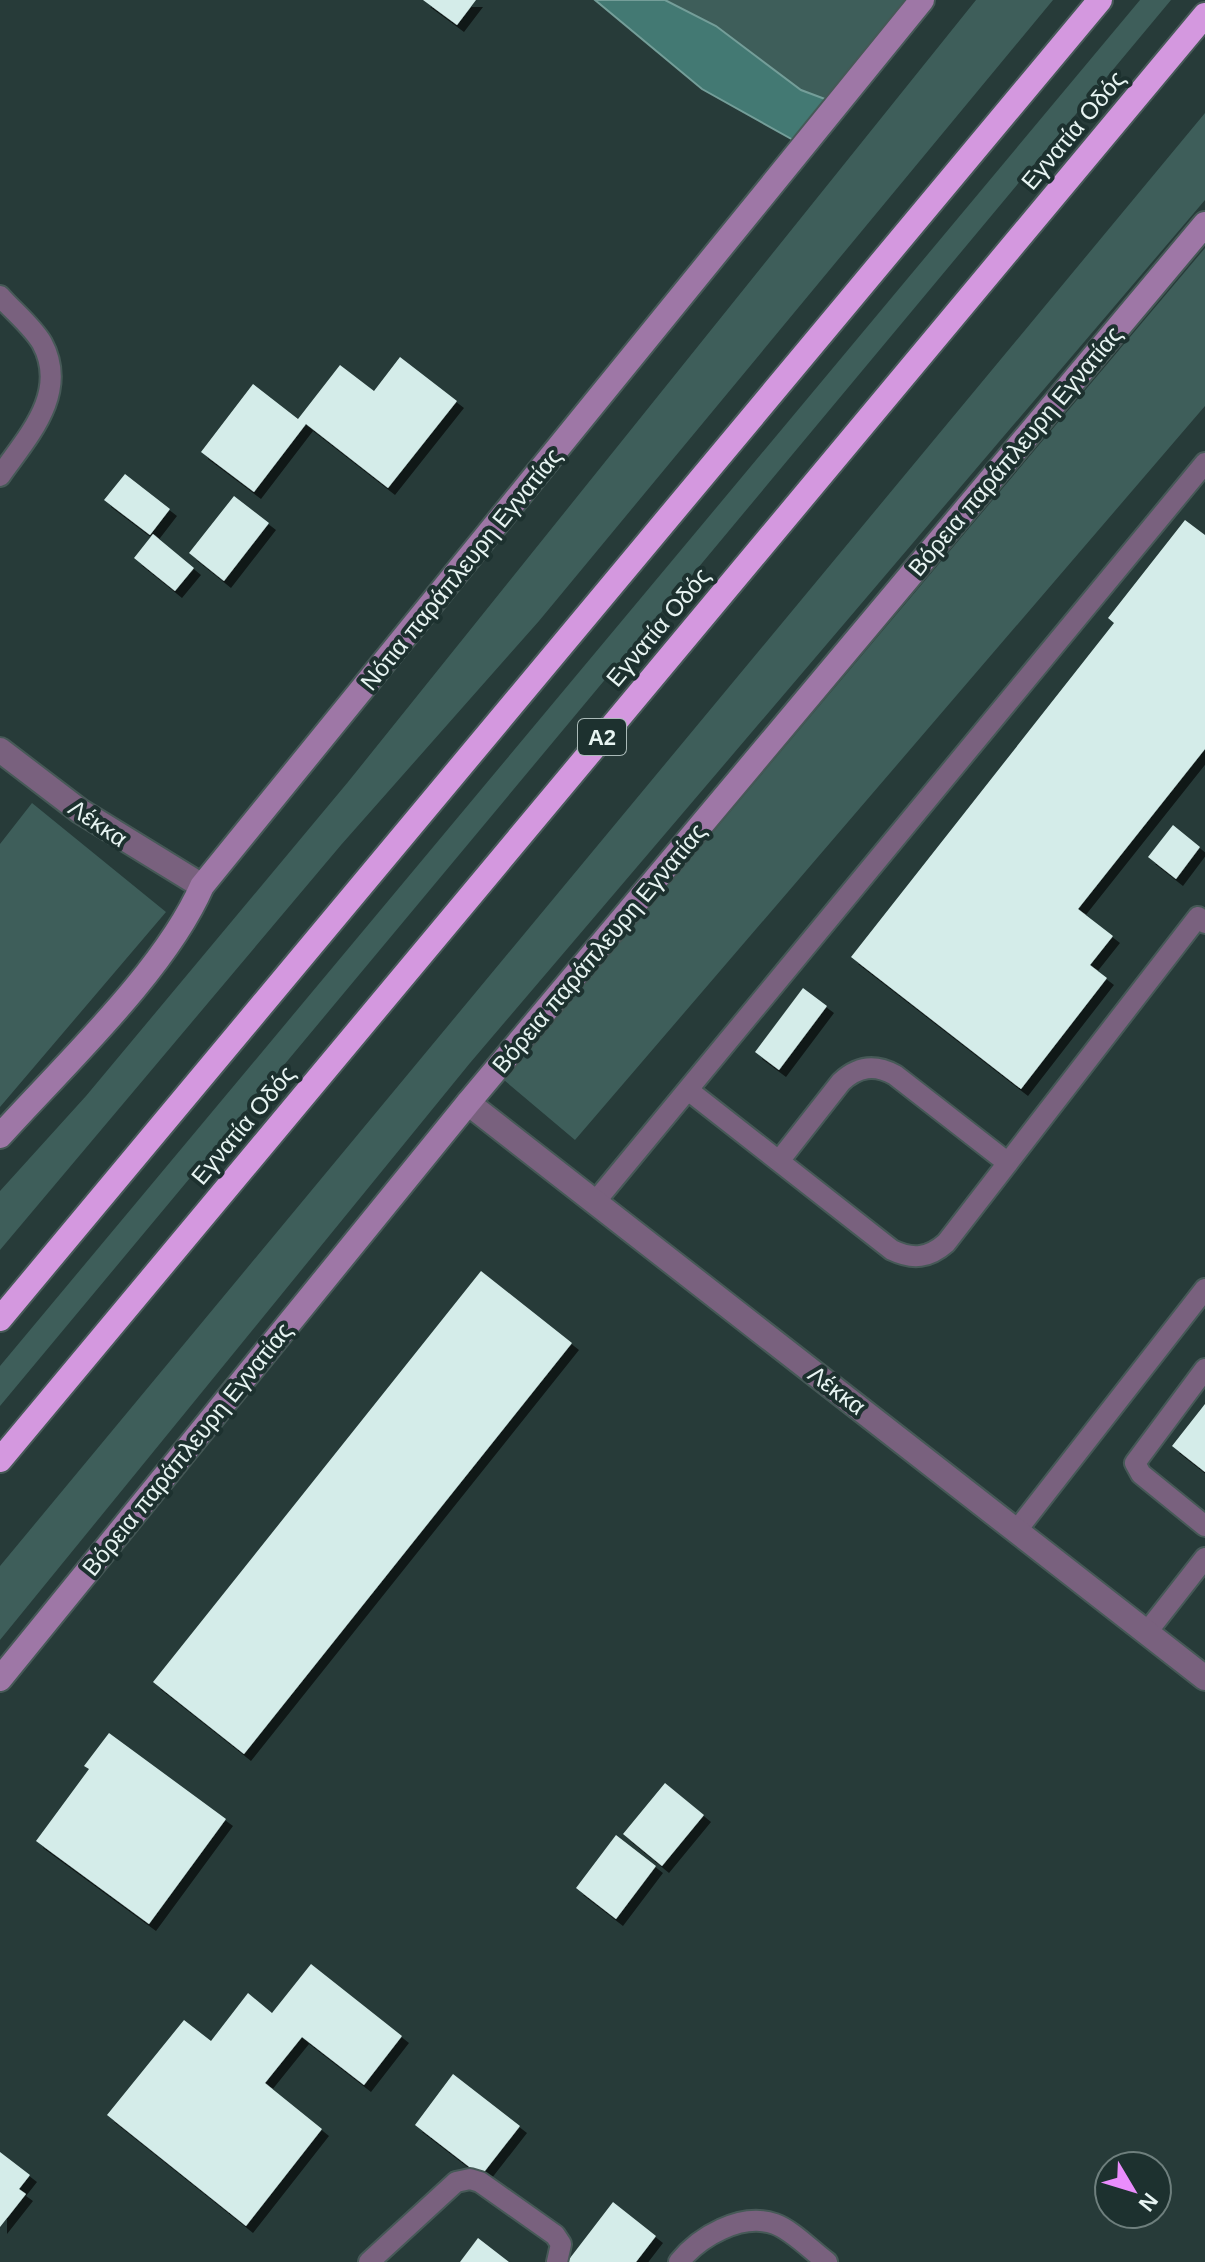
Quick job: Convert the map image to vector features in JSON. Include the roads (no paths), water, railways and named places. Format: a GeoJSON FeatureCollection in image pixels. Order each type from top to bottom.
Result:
{"type":"FeatureCollection","features":[{"type":"Feature","properties":{"kind":"highway"},"geometry":{"type":"LineString","coordinates":[[0,1319],[1100,0]]}},
{"type":"Feature","properties":{"kind":"highway","name":"Εγνατία Οδός"},"geometry":{"type":"LineString","coordinates":[[0,1460],[1205,15]]}},
{"type":"Feature","properties":{"kind":"street","name":"Νότια παράπλευρη Εγνατίας"},"geometry":{"type":"LineString","coordinates":[[0,1136],[123,1000],[190,913],[202,886],[922,0]]}},
{"type":"Feature","properties":{"kind":"street","name":"Βόρεια παράπλευρη Εγνατίας"},"geometry":{"type":"LineString","coordinates":[[0,1679],[468,1103],[1205,224]]}},
{"type":"Feature","properties":{"kind":"street","name":"Λέκκα"},"geometry":{"type":"LineString","coordinates":[[0,750],[80,811],[202,886]]}},
{"type":"Feature","properties":{"kind":"street","name":"Λέκκα"},"geometry":{"type":"LineString","coordinates":[[468,1103],[1205,1678]]}},
{"type":"Feature","properties":{"kind":"lane"},"geometry":{"type":"LineString","coordinates":[[0,296],[41,342],[54,376],[41,418],[0,476]]}},
{"type":"Feature","properties":{"kind":"lane"},"geometry":{"type":"LineString","coordinates":[[595,1202],[1205,463]]}},
{"type":"Feature","properties":{"kind":"lane"},"geometry":{"type":"LineString","coordinates":[[688,1090],[892,1250],[914,1257],[937,1251],[1203,916]]}},
{"type":"Feature","properties":{"kind":"lane"},"geometry":{"type":"LineString","coordinates":[[779,1161],[849,1073],[873,1067],[895,1075],[1008,1163]]}},
{"type":"Feature","properties":{"kind":"lane"},"geometry":{"type":"LineString","coordinates":[[1017,1530],[1205,1289]]}},
{"type":"Feature","properties":{"kind":"lane"},"geometry":{"type":"LineString","coordinates":[[1205,1369],[1135,1463],[1141,1474],[1205,1526]]}},
{"type":"Feature","properties":{"kind":"lane"},"geometry":{"type":"LineString","coordinates":[[1147,1632],[1205,1558]]}},
{"type":"Feature","properties":{"kind":"lane"},"geometry":{"type":"LineString","coordinates":[[369,2262],[456,2182],[470,2179],[480,2182],[555,2235],[561,2244],[557,2262]]}},
{"type":"Feature","properties":{"kind":"lane"},"geometry":{"type":"LineString","coordinates":[[679,2262],[690,2249],[735,2223],[775,2224],[827,2262]]}},
{"type":"Feature","properties":{"kind":"water"},"geometry":{"type":"Polygon","coordinates":[[[595,0],[665,0],[716,26],[801,90],[833,102],[804,146],[702,89],[595,0]]]}}]}
